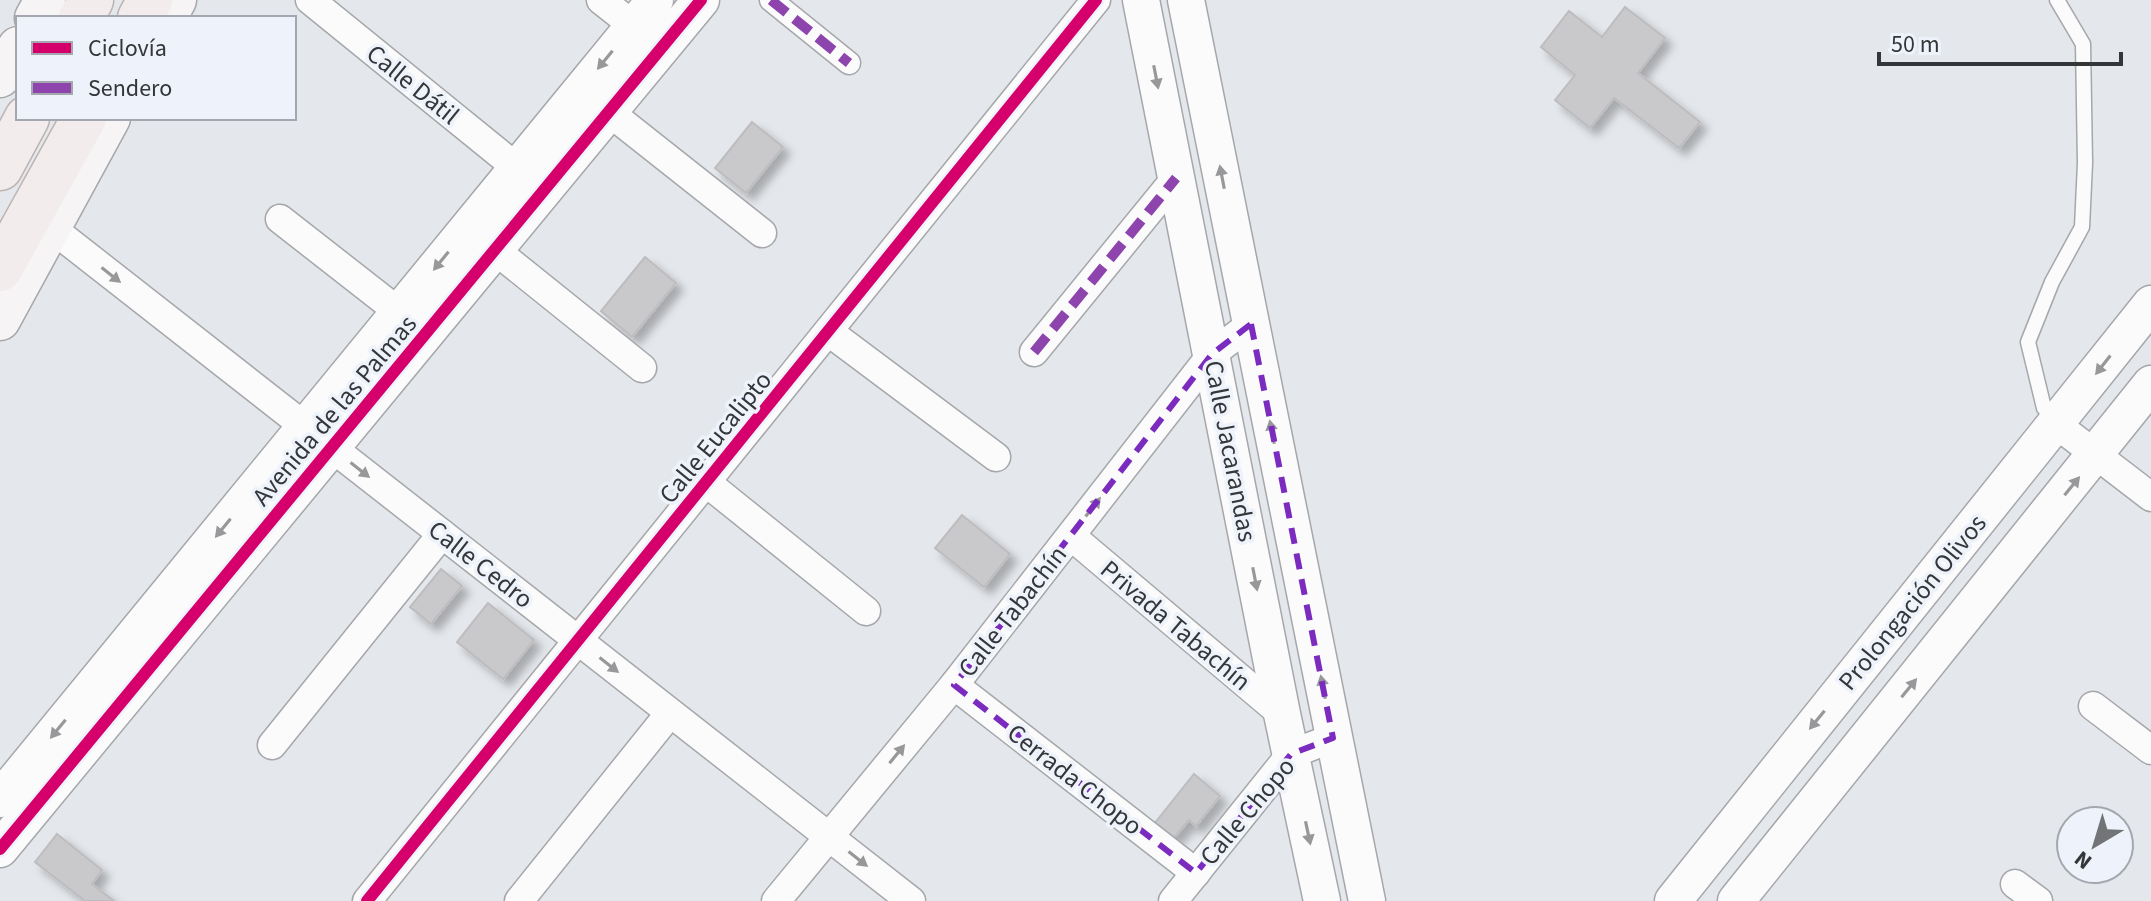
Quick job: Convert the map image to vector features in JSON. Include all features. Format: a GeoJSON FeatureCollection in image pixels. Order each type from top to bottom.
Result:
{"type":"FeatureCollection","features":[{"type":"Feature","properties":{"kind":"main road"},"geometry":{"type":"LineString","coordinates":[[0,77],[16,50]]}},
{"type":"Feature","properties":{"kind":"main road"},"geometry":{"type":"LineString","coordinates":[[0,168],[26,120]]}},
{"type":"Feature","properties":{"kind":"main road"},"geometry":{"type":"LineString","coordinates":[[0,269],[83,120]]}},
{"type":"Feature","properties":{"kind":"main road"},"geometry":{"type":"LineString","coordinates":[[0,320],[109,120]]}},
{"type":"Feature","properties":{"kind":"street","name":"Calle Dátil"},"geometry":{"type":"LineString","coordinates":[[310,0],[517,168]]}},
{"type":"Feature","properties":{"kind":"street"},"geometry":{"type":"LineString","coordinates":[[601,0],[644,13]]}},
{"type":"Feature","properties":{"kind":"street","name":"Avenida de las Palmas"},"geometry":{"type":"LineString","coordinates":[[0,799],[318,437],[495,250],[701,0]]}},
{"type":"Feature","properties":{"kind":"street"},"geometry":{"type":"LineString","coordinates":[[771,0],[849,63]]}},
{"type":"Feature","properties":{"kind":"street","name":"Calle Eucalipto"},"geometry":{"type":"LineString","coordinates":[[367,901],[1096,0]]}},
{"type":"Feature","properties":{"kind":"street","name":"Calle Jacarandas"},"geometry":{"type":"LineString","coordinates":[[1141,0],[1322,901]]}},
{"type":"Feature","properties":{"kind":"street","name":"Calle Jacarandas"},"geometry":{"type":"LineString","coordinates":[[1186,0],[1367,901]]}},
{"type":"Feature","properties":{"kind":"street","name":"Avenida de las Palmas"},"geometry":{"type":"LineString","coordinates":[[0,849],[318,437],[399,312],[644,13]]}},
{"type":"Feature","properties":{"kind":"street"},"geometry":{"type":"LineString","coordinates":[[609,112],[762,233]]}},
{"type":"Feature","properties":{"kind":"street"},"geometry":{"type":"LineString","coordinates":[[1034,352],[1176,178]]}},
{"type":"Feature","properties":{"kind":"street"},"geometry":{"type":"LineString","coordinates":[[280,219],[399,312]]}},
{"type":"Feature","properties":{"kind":"street","name":"Calle Cedro"},"geometry":{"type":"LineString","coordinates":[[50,227],[911,901]]}},
{"type":"Feature","properties":{"kind":"street"},"geometry":{"type":"LineString","coordinates":[[495,250],[642,368]]}},
{"type":"Feature","properties":{"kind":"street","name":"Prolongación Olivos"},"geometry":{"type":"LineString","coordinates":[[1673,901],[2151,304]]}},
{"type":"Feature","properties":{"kind":"street","name":"Calle Tabachín"},"geometry":{"type":"LineString","coordinates":[[776,901],[954,685],[1212,354],[1251,324]]}},
{"type":"Feature","properties":{"kind":"street"},"geometry":{"type":"LineString","coordinates":[[829,332],[996,457]]}},
{"type":"Feature","properties":{"kind":"street","name":"Prolongación Olivos"},"geometry":{"type":"LineString","coordinates":[[1736,901],[2151,384]]}},
{"type":"Feature","properties":{"kind":"street"},"geometry":{"type":"LineString","coordinates":[[2056,424],[2151,497]]}},
{"type":"Feature","properties":{"kind":"street"},"geometry":{"type":"LineString","coordinates":[[707,483],[866,611]]}},
{"type":"Feature","properties":{"kind":"street"},"geometry":{"type":"LineString","coordinates":[[272,745],[442,534]]}},
{"type":"Feature","properties":{"kind":"street","name":"Privada Tabachín"},"geometry":{"type":"LineString","coordinates":[[1071,536],[1282,714]]}},
{"type":"Feature","properties":{"kind":"street","name":"Cerrada Chopo"},"geometry":{"type":"LineString","coordinates":[[954,685],[1196,873]]}},
{"type":"Feature","properties":{"kind":"street"},"geometry":{"type":"LineString","coordinates":[[2093,706],[2151,750]]}},
{"type":"Feature","properties":{"kind":"street"},"geometry":{"type":"LineString","coordinates":[[519,901],[670,713]]}},
{"type":"Feature","properties":{"kind":"street","name":"Calle Chopo"},"geometry":{"type":"LineString","coordinates":[[1173,901],[1291,754],[1333,738]]}},
{"type":"Feature","properties":{"kind":"street"},"geometry":{"type":"LineString","coordinates":[[1751,802],[1790,835]]}},
{"type":"Feature","properties":{"kind":"street"},"geometry":{"type":"LineString","coordinates":[[2015,884],[2038,901]]}},
{"type":"Feature","properties":{"kind":"lane"},"geometry":{"type":"LineString","coordinates":[[2056,424],[2044,408],[2028,342],[2052,282],[2082,227],[2085,163],[2083,44],[2057,0]]}},
{"type":"Feature","properties":{"kind":"highlighted area"},"geometry":{"type":"Polygon","coordinates":[[[1251,324],[1333,738],[1291,754],[1196,873],[954,685],[1212,354],[1251,324]]]}},
{"type":"Feature","properties":{"kind":"building"},"geometry":{"type":"Polygon","coordinates":[[[1625,7],[1665,38],[1638,73],[1700,122],[1679,148],[1614,98],[1590,128],[1555,100],[1575,75],[1541,47],[1569,11],[1602,37],[1625,7]]]}},
{"type":"Feature","properties":{"kind":"building"},"geometry":{"type":"Polygon","coordinates":[[[752,122],[783,147],[746,193],[715,168],[752,122]]]}},
{"type":"Feature","properties":{"kind":"building"},"geometry":{"type":"Polygon","coordinates":[[[645,257],[676,283],[632,337],[601,311],[645,257]]]}},
{"type":"Feature","properties":{"kind":"building"},"geometry":{"type":"Polygon","coordinates":[[[962,515],[1010,554],[984,587],[935,548],[962,515]]]}},
{"type":"Feature","properties":{"kind":"building"},"geometry":{"type":"Polygon","coordinates":[[[441,569],[462,586],[431,624],[410,607],[441,569]]]}},
{"type":"Feature","properties":{"kind":"building"},"geometry":{"type":"Polygon","coordinates":[[[488,603],[534,640],[503,679],[457,642],[488,603]]]}},
{"type":"Feature","properties":{"kind":"building"},"geometry":{"type":"Polygon","coordinates":[[[1194,774],[1220,796],[1196,826],[1189,820],[1173,839],[1154,824],[1194,774]]]}},
{"type":"Feature","properties":{"kind":"building"},"geometry":{"type":"Polygon","coordinates":[[[57,834],[102,870],[92,884],[114,901],[85,901],[35,862],[57,834]]]}},
{"type":"Feature","properties":{"kind":"marked path"},"geometry":{"type":"LineString","coordinates":[[771,0],[849,63]]}},
{"type":"Feature","properties":{"kind":"marked path"},"geometry":{"type":"LineString","coordinates":[[1034,352],[1176,178]]}},
{"type":"Feature","properties":{"kind":"cycle path"},"geometry":{"type":"LineString","coordinates":[[0,849],[701,0]]}},
{"type":"Feature","properties":{"kind":"cycle path"},"geometry":{"type":"LineString","coordinates":[[367,901],[1096,0]]}}]}
